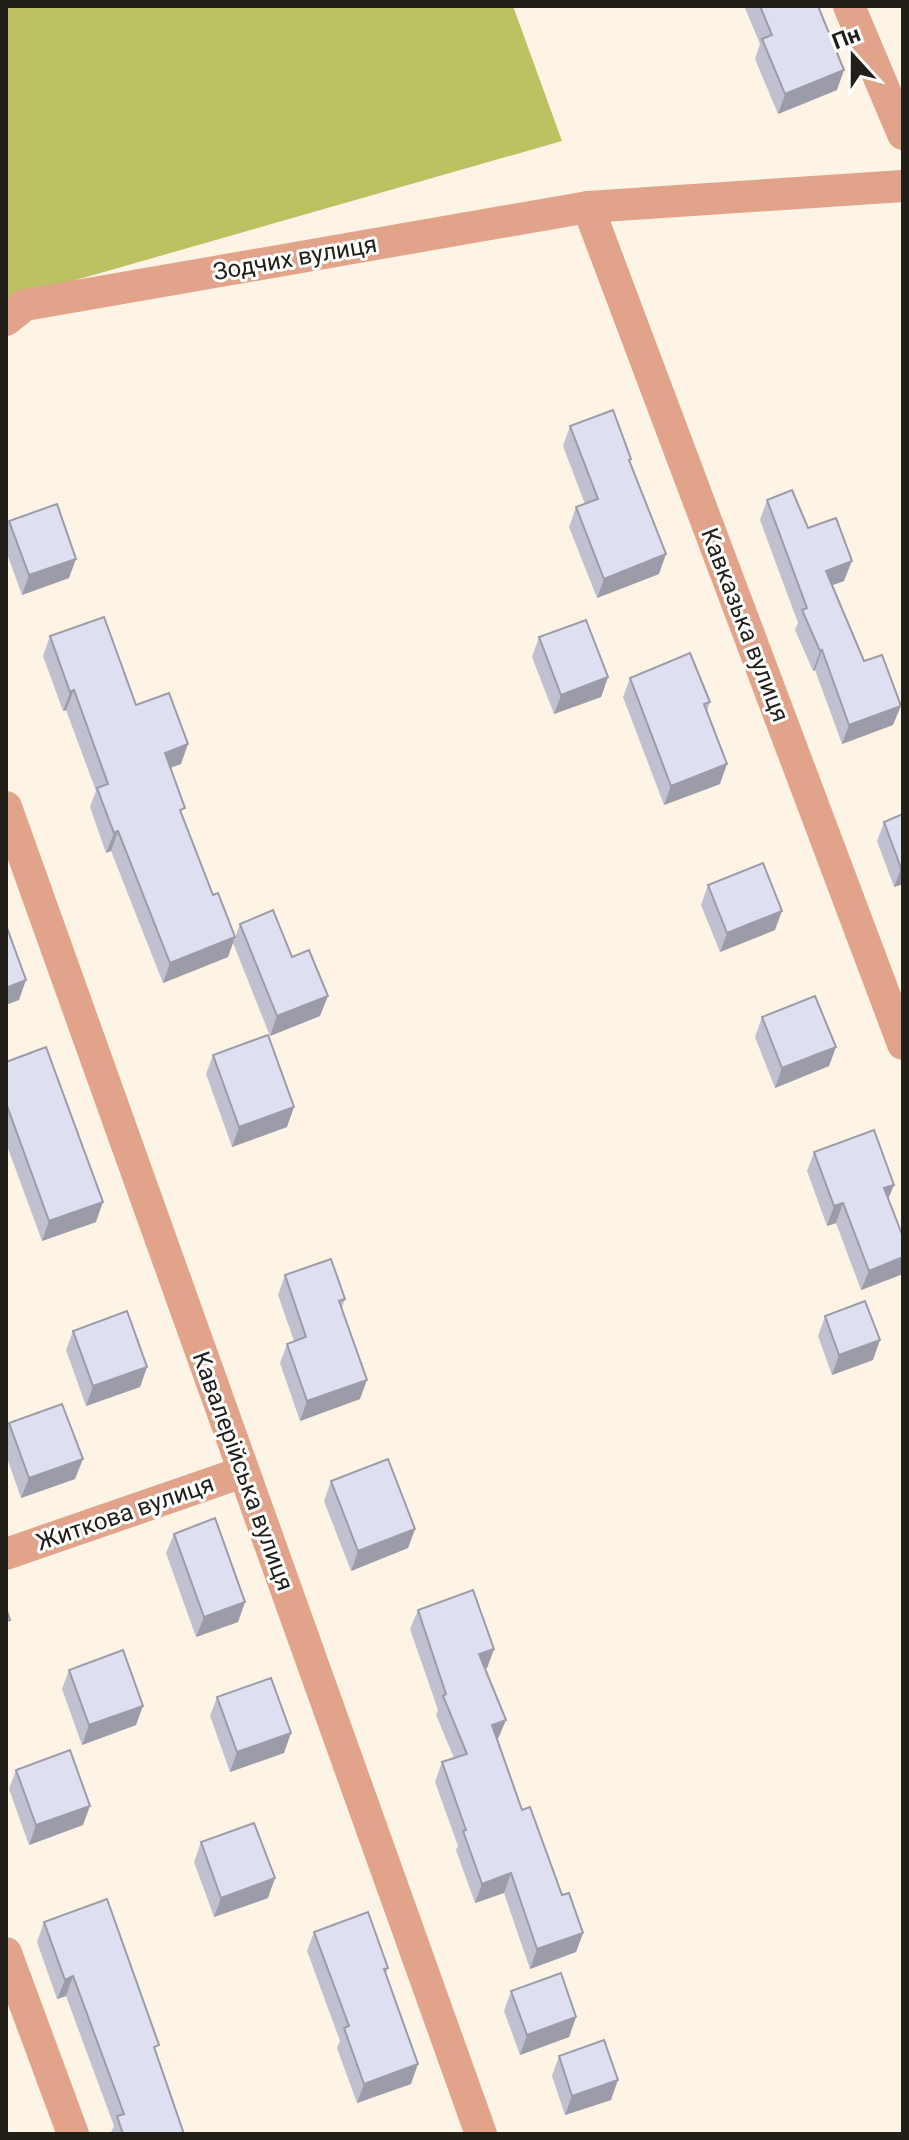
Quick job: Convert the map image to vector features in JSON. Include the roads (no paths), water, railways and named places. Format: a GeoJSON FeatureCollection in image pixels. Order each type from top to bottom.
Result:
{"type":"FeatureCollection","features":[{"type":"Feature","properties":{"kind":"street"},"geometry":{"type":"LineString","coordinates":[[849,6],[903,134]]}},
{"type":"Feature","properties":{"kind":"street","name":"Зодчих вулиця"},"geometry":{"type":"LineString","coordinates":[[6,320],[25,305],[588,207],[903,186]]}},
{"type":"Feature","properties":{"kind":"street","name":"Кавказька вулиця"},"geometry":{"type":"LineString","coordinates":[[588,207],[903,1044]]}},
{"type":"Feature","properties":{"kind":"street","name":"Кавалерійська вулиця"},"geometry":{"type":"LineString","coordinates":[[6,807],[481,2134]]}},
{"type":"Feature","properties":{"kind":"street","name":"Житкова вулиця"},"geometry":{"type":"LineString","coordinates":[[6,1554],[243,1472]]}},
{"type":"Feature","properties":{"kind":"street"},"geometry":{"type":"LineString","coordinates":[[6,1953],[73,2134]]}}]}
